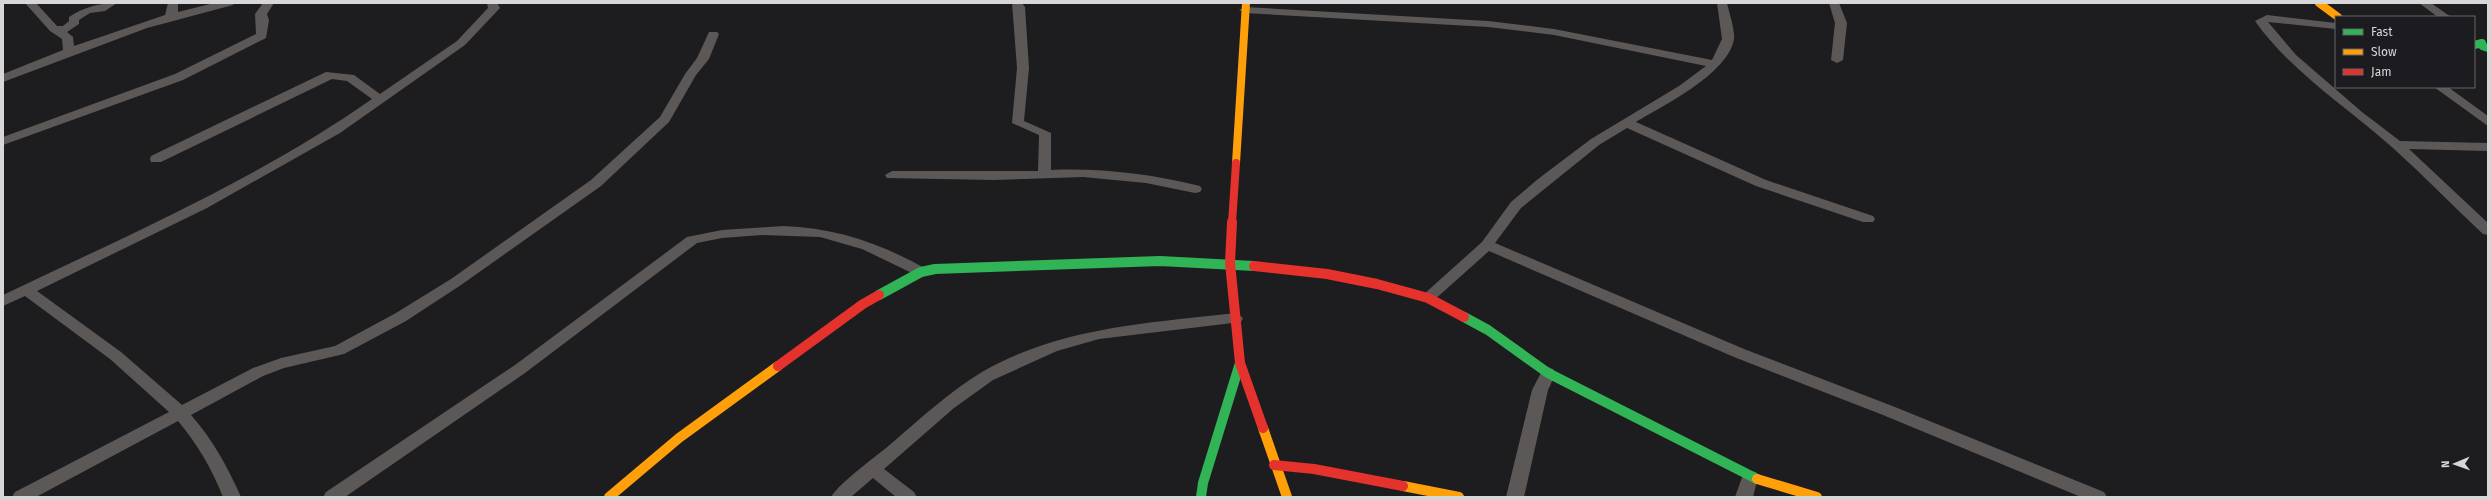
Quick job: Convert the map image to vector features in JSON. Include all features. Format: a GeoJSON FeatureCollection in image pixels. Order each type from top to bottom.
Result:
{"type":"FeatureCollection","features":[{"type":"Feature","properties":{"kind":"street"},"geometry":{"type":"LineString","coordinates":[[30,3],[54,29],[67,37],[69,51]]}},
{"type":"Feature","properties":{"kind":"street"},"geometry":{"type":"LineString","coordinates":[[54,29],[66,28],[75,22],[73,19],[87,10],[101,9],[112,3]]}},
{"type":"Feature","properties":{"kind":"street"},"geometry":{"type":"LineString","coordinates":[[168,19],[172,13],[173,3]]}},
{"type":"Feature","properties":{"kind":"street"},"geometry":{"type":"LineString","coordinates":[[3,78],[69,51],[168,19],[229,3]]}},
{"type":"Feature","properties":{"kind":"street"},"geometry":{"type":"LineString","coordinates":[[3,141],[179,77],[250,44],[262,36],[263,20],[261,14],[269,3]]}},
{"type":"Feature","properties":{"kind":"street"},"geometry":{"type":"LineString","coordinates":[[1017,3],[1019,7],[1023,68],[1018,122],[1045,133],[1044,173]]}},
{"type":"Feature","properties":{"kind":"street"},"geometry":{"type":"LineString","coordinates":[[1428,298],[1487,245],[1516,205],[1543,182],[1595,142],[1683,89],[1716,64],[1728,39],[1722,3]]}},
{"type":"Feature","properties":{"kind":"street"},"geometry":{"type":"LineString","coordinates":[[1834,3],[1840,13],[1841,26],[1837,60]]}},
{"type":"Feature","properties":{"kind":"street"},"geometry":{"type":"LineString","coordinates":[[2319,3],[2337,16]]}},
{"type":"Feature","properties":{"kind":"street"},"geometry":{"type":"LineString","coordinates":[[2424,3],[2444,16]]}},
{"type":"Feature","properties":{"kind":"street"},"geometry":{"type":"LineString","coordinates":[[3,301],[202,205],[268,170],[336,130],[460,43],[496,4]]}},
{"type":"Feature","properties":{"kind":"street"},"geometry":{"type":"LineString","coordinates":[[1287,497],[1274,465],[1240,363],[1230,263],[1245,7],[1488,24],[1554,32],[1716,64]]}},
{"type":"Feature","properties":{"kind":"street"},"geometry":{"type":"LineString","coordinates":[[2335,26],[2267,18],[2261,21],[2292,57],[2344,101],[2358,115],[2397,145],[2488,231]]}},
{"type":"Feature","properties":{"kind":"street"},"geometry":{"type":"LineString","coordinates":[[21,497],[258,372],[281,363],[339,350],[407,313],[520,238],[596,183],[665,119],[691,74],[703,59],[713,34]]}},
{"type":"Feature","properties":{"kind":"street"},"geometry":{"type":"LineString","coordinates":[[156,159],[330,76],[350,78],[380,99]]}},
{"type":"Feature","properties":{"kind":"street"},"geometry":{"type":"LineString","coordinates":[[2441,88],[2488,122]]}},
{"type":"Feature","properties":{"kind":"street"},"geometry":{"type":"LineString","coordinates":[[1626,123],[1761,183],[1868,219]]}},
{"type":"Feature","properties":{"kind":"street"},"geometry":{"type":"LineString","coordinates":[[2397,145],[2488,147]]}},
{"type":"Feature","properties":{"kind":"street"},"geometry":{"type":"LineString","coordinates":[[892,175],[994,176],[1044,173],[1083,173],[1146,179],[1195,189]]}},
{"type":"Feature","properties":{"kind":"street"},"geometry":{"type":"LineString","coordinates":[[332,497],[520,369],[692,240],[715,234],[812,231],[834,235],[852,241],[921,272]]}},
{"type":"Feature","properties":{"kind":"street"},"geometry":{"type":"LineString","coordinates":[[1487,245],[1739,353],[1889,411],[2098,497]]}},
{"type":"Feature","properties":{"kind":"street"},"geometry":{"type":"LineString","coordinates":[[609,497],[679,438],[857,309],[921,272],[935,269],[1160,261],[1230,263],[1327,274],[1376,284],[1428,298],[1488,330],[1548,373],[1750,477],[1817,497]]}},
{"type":"Feature","properties":{"kind":"street"},"geometry":{"type":"LineString","coordinates":[[26,290],[146,382],[179,413],[210,449],[226,478],[232,497]]}},
{"type":"Feature","properties":{"kind":"street"},"geometry":{"type":"LineString","coordinates":[[840,497],[948,404],[988,376],[1052,347],[1099,334],[1236,318]]}},
{"type":"Feature","properties":{"kind":"street"},"geometry":{"type":"LineString","coordinates":[[1201,497],[1202,483],[1240,363]]}},
{"type":"Feature","properties":{"kind":"street"},"geometry":{"type":"LineString","coordinates":[[1515,497],[1540,390],[1548,373]]}},
{"type":"Feature","properties":{"kind":"street"},"geometry":{"type":"LineString","coordinates":[[1274,465],[1314,469],[1459,497]]}},
{"type":"Feature","properties":{"kind":"street"},"geometry":{"type":"LineString","coordinates":[[872,468],[908,497]]}},
{"type":"Feature","properties":{"kind":"street"},"geometry":{"type":"LineString","coordinates":[[1744,497],[1750,477]]}},
{"type":"Feature","properties":{"kind":"traffic: fast"},"geometry":{"type":"LineString","coordinates":[[2475,45],[2482,43],[2482,46],[2488,48]]}},
{"type":"Feature","properties":{"kind":"traffic: fast"},"geometry":{"type":"LineString","coordinates":[[879,295],[921,272],[935,269],[1160,261],[1254,266]]}},
{"type":"Feature","properties":{"kind":"traffic: fast"},"geometry":{"type":"LineString","coordinates":[[1464,317],[1488,330],[1548,373],[1757,479]]}},
{"type":"Feature","properties":{"kind":"traffic: fast"},"geometry":{"type":"LineString","coordinates":[[1201,497],[1203,483],[1240,363]]}},
{"type":"Feature","properties":{"kind":"traffic: slow"},"geometry":{"type":"LineString","coordinates":[[1236,163],[1246,3]]}},
{"type":"Feature","properties":{"kind":"traffic: slow"},"geometry":{"type":"LineString","coordinates":[[2319,3],[2337,16]]}},
{"type":"Feature","properties":{"kind":"traffic: slow"},"geometry":{"type":"LineString","coordinates":[[609,497],[679,438],[778,366]]}},
{"type":"Feature","properties":{"kind":"traffic: slow"},"geometry":{"type":"LineString","coordinates":[[1263,428],[1287,497]]}},
{"type":"Feature","properties":{"kind":"traffic: slow"},"geometry":{"type":"LineString","coordinates":[[1757,479],[1817,497]]}},
{"type":"Feature","properties":{"kind":"traffic: slow"},"geometry":{"type":"LineString","coordinates":[[1403,486],[1459,497]]}},
{"type":"Feature","properties":{"kind":"traffic: jam"},"geometry":{"type":"LineString","coordinates":[[1236,163],[1230,263],[1240,363],[1263,428]]}},
{"type":"Feature","properties":{"kind":"traffic: jam"},"geometry":{"type":"LineString","coordinates":[[1254,266],[1327,274],[1377,284],[1428,298],[1464,317]]}},
{"type":"Feature","properties":{"kind":"traffic: jam"},"geometry":{"type":"LineString","coordinates":[[778,366],[863,304],[879,295]]}},
{"type":"Feature","properties":{"kind":"traffic: jam"},"geometry":{"type":"LineString","coordinates":[[1274,465],[1314,469],[1403,486]]}}]}
